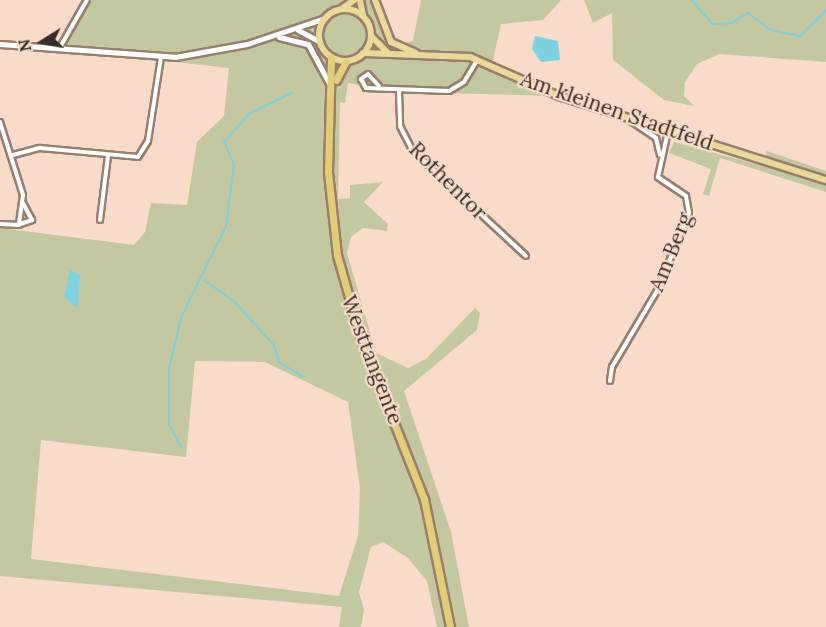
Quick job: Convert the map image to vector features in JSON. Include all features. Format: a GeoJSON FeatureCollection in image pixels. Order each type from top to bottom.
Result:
{"type":"FeatureCollection","features":[{"type":"Feature","properties":{"kind":"highway","name":"Westtangente"},"geometry":{"type":"LineString","coordinates":[[331,57],[334,88]]}},
{"type":"Feature","properties":{"kind":"highway","name":"Westtangente"},"geometry":{"type":"LineString","coordinates":[[346,61],[332,98],[328,172],[337,255],[361,339],[424,499],[450,627]]}},
{"type":"Feature","properties":{"kind":"main road"},"geometry":{"type":"LineString","coordinates":[[0,44],[161,57],[224,50],[325,18],[354,0]]}},
{"type":"Feature","properties":{"kind":"main road"},"geometry":{"type":"LineString","coordinates":[[360,0],[363,16],[371,36],[393,55]]}},
{"type":"Feature","properties":{"kind":"main road"},"geometry":{"type":"LineString","coordinates":[[375,0],[394,45],[409,53],[437,54]]}},
{"type":"Feature","properties":{"kind":"main road"},"geometry":{"type":"LineString","coordinates":[[342,9],[363,16]]}},
{"type":"Feature","properties":{"kind":"main road"},"geometry":{"type":"LineString","coordinates":[[319,41],[325,18]]}},
{"type":"Feature","properties":{"kind":"main road"},"geometry":{"type":"LineString","coordinates":[[293,30],[308,30],[331,57],[346,61],[363,53],[437,54]]}},
{"type":"Feature","properties":{"kind":"main road"},"geometry":{"type":"LineString","coordinates":[[274,36],[308,44],[332,98]]}},
{"type":"Feature","properties":{"kind":"main road"},"geometry":{"type":"LineString","coordinates":[[363,53],[371,36]]}},
{"type":"Feature","properties":{"kind":"main road","name":"Am kleinen Stadtfeld"},"geometry":{"type":"LineString","coordinates":[[437,54],[478,59],[627,118],[826,180]]}},
{"type":"Feature","properties":{"kind":"street"},"geometry":{"type":"LineString","coordinates":[[59,50],[87,0]]}},
{"type":"Feature","properties":{"kind":"street"},"geometry":{"type":"LineString","coordinates":[[13,155],[40,148],[135,158],[146,150],[161,57]]}},
{"type":"Feature","properties":{"kind":"street"},"geometry":{"type":"LineString","coordinates":[[379,86],[371,75],[363,76],[363,86],[379,86],[399,92],[452,90],[464,82],[478,59]]}},
{"type":"Feature","properties":{"kind":"street","name":"Rothentor"},"geometry":{"type":"LineString","coordinates":[[399,92],[400,126],[413,151],[526,256]]}},
{"type":"Feature","properties":{"kind":"street"},"geometry":{"type":"LineString","coordinates":[[627,118],[656,138],[660,159]]}},
{"type":"Feature","properties":{"kind":"street"},"geometry":{"type":"LineString","coordinates":[[0,122],[13,155],[23,203],[32,220],[20,224],[0,224]]}},
{"type":"Feature","properties":{"kind":"street"},"geometry":{"type":"LineString","coordinates":[[660,159],[668,131]]}},
{"type":"Feature","properties":{"kind":"street"},"geometry":{"type":"LineString","coordinates":[[100,219],[108,156]]}},
{"type":"Feature","properties":{"kind":"street","name":"Am Berg"},"geometry":{"type":"LineString","coordinates":[[610,381],[612,367],[654,296],[689,213],[686,196],[659,180],[660,159]]}},
{"type":"Feature","properties":{"kind":"street"},"geometry":{"type":"LineString","coordinates":[[20,224],[23,203]]}},
{"type":"Feature","properties":{"kind":"green space"},"geometry":{"type":"Polygon","coordinates":[[[87,0],[375,0],[394,45],[413,41],[421,0],[561,0],[543,20],[501,24],[492,65],[559,96],[399,92],[348,83],[345,103],[340,102],[338,199],[350,198],[350,185],[383,182],[364,202],[388,224],[387,231],[363,228],[351,237],[347,253],[376,353],[408,368],[426,359],[475,308],[480,313],[477,330],[404,391],[451,532],[469,627],[453,627],[432,517],[362,331],[338,237],[343,283],[424,499],[450,627],[437,627],[427,581],[408,558],[383,542],[371,547],[359,592],[364,610],[361,627],[339,627],[342,607],[0,576],[0,228],[134,245],[145,232],[151,203],[187,205],[197,142],[224,116],[229,68],[60,49],[87,0]],[[195,361],[186,457],[41,440],[31,559],[339,596],[358,536],[360,489],[348,402],[265,362],[195,361]]]}},
{"type":"Feature","properties":{"kind":"green space"},"geometry":{"type":"Polygon","coordinates":[[[584,0],[826,0],[826,62],[719,54],[697,64],[685,82],[684,96],[694,106],[664,100],[613,60],[612,13],[593,23],[584,0]]]}},
{"type":"Feature","properties":{"kind":"green space"},"geometry":{"type":"Polygon","coordinates":[[[674,142],[826,183],[826,192],[720,158],[709,196],[703,194],[711,169],[669,153],[674,142]]]}},
{"type":"Feature","properties":{"kind":"green space"},"geometry":{"type":"Polygon","coordinates":[[[767,151],[826,171],[826,179],[765,158],[767,151]]]}},
{"type":"Feature","properties":{"kind":"water"},"geometry":{"type":"Polygon","coordinates":[[[535,36],[558,41],[560,60],[541,62],[532,49],[535,36]]]}},
{"type":"Feature","properties":{"kind":"water"},"geometry":{"type":"Polygon","coordinates":[[[70,270],[80,275],[78,309],[64,297],[70,270]]]}},
{"type":"Feature","properties":{"kind":"waterway"},"geometry":{"type":"LineString","coordinates":[[692,0],[713,24],[732,23],[748,13],[771,30],[800,36],[826,11]]}},
{"type":"Feature","properties":{"kind":"waterway"},"geometry":{"type":"LineString","coordinates":[[182,449],[169,425],[169,369],[181,318],[226,226],[234,165],[224,142],[249,114],[292,93]]}},
{"type":"Feature","properties":{"kind":"waterway"},"geometry":{"type":"LineString","coordinates":[[204,280],[235,302],[275,346],[280,363],[304,377]]}}]}
